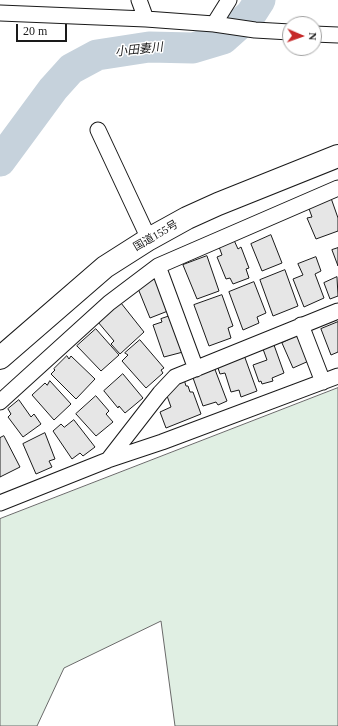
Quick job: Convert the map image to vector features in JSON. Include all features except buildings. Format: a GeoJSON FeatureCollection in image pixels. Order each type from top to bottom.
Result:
{"type":"FeatureCollection","features":[{"type":"Feature","properties":{"kind":"highway","name":"国道155号"},"geometry":{"type":"LineString","coordinates":[[0,358],[105,267],[149,239],[187,218],[218,204],[338,156]]}},
{"type":"Feature","properties":{"kind":"street"},"geometry":{"type":"LineString","coordinates":[[139,0],[146,19]]}},
{"type":"Feature","properties":{"kind":"street"},"geometry":{"type":"LineString","coordinates":[[218,25],[230,0]]}},
{"type":"Feature","properties":{"kind":"street"},"geometry":{"type":"LineString","coordinates":[[0,14],[146,19],[282,32]]}},
{"type":"Feature","properties":{"kind":"street"},"geometry":{"type":"LineString","coordinates":[[322,34],[338,35]]}},
{"type":"Feature","properties":{"kind":"street"},"geometry":{"type":"LineString","coordinates":[[98,130],[149,239]]}},
{"type":"Feature","properties":{"kind":"street"},"geometry":{"type":"LineString","coordinates":[[0,402],[109,303],[158,266],[338,188]]}},
{"type":"Feature","properties":{"kind":"street"},"geometry":{"type":"LineString","coordinates":[[158,266],[196,369]]}},
{"type":"Feature","properties":{"kind":"street"},"geometry":{"type":"LineString","coordinates":[[108,460],[160,393],[175,377],[338,310]]}},
{"type":"Feature","properties":{"kind":"street"},"geometry":{"type":"LineString","coordinates":[[301,325],[323,382]]}},
{"type":"Feature","properties":{"kind":"street"},"geometry":{"type":"LineString","coordinates":[[0,503],[108,460],[162,442],[338,376]]}},
{"type":"Feature","properties":{"kind":"green space"},"geometry":{"type":"Polygon","coordinates":[[[338,388],[338,726],[175,726],[161,621],[64,668],[37,726],[0,726],[0,519],[338,388]]]}},
{"type":"Feature","properties":{"kind":"waterway","name":"小田妻川"},"geometry":{"type":"LineString","coordinates":[[0,161],[53,89],[71,69],[97,55],[149,47],[193,48],[223,39],[251,14],[260,0]]}}]}
